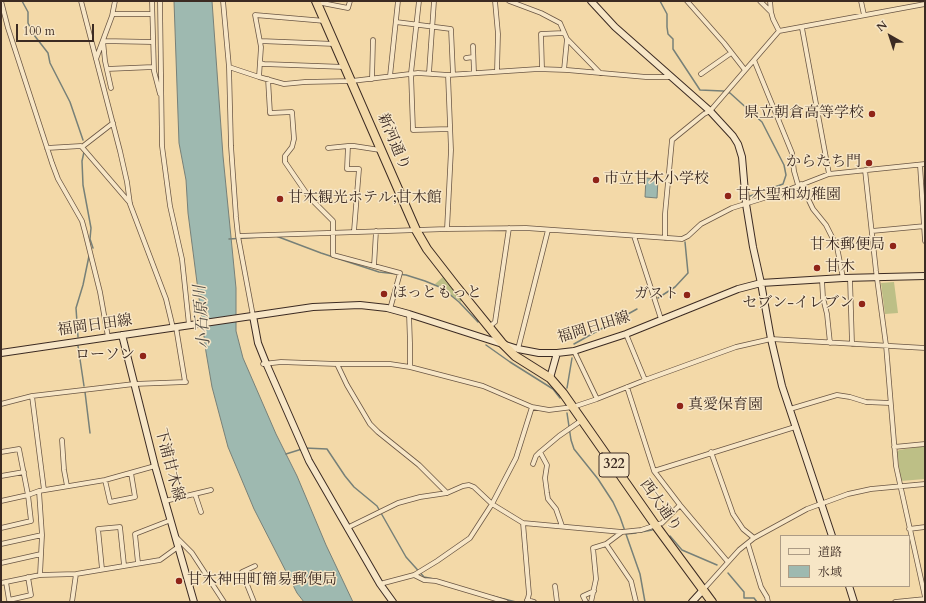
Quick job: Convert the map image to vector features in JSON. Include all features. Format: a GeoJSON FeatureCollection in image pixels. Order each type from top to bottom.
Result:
{"type":"FeatureCollection","features":[{"type":"Feature","properties":{"kind":"highway","name":"新河通り"},"geometry":{"type":"LineString","coordinates":[[316,1],[416,230],[432,255],[502,343]]}},
{"type":"Feature","properties":{"kind":"highway","name":"西大通り"},"geometry":{"type":"LineString","coordinates":[[502,343],[515,356],[550,378],[563,393],[656,526],[712,602]]}},
{"type":"Feature","properties":{"kind":"main road"},"geometry":{"type":"LineString","coordinates":[[591,1],[615,27],[710,111],[733,136],[738,144],[742,157],[746,204],[753,248],[782,386],[832,535]]}},
{"type":"Feature","properties":{"kind":"main road","name":"福岡日田線"},"geometry":{"type":"LineString","coordinates":[[1,353],[334,305],[360,305],[390,309],[518,349],[539,353],[557,353],[574,351],[626,334],[738,289],[761,283],[843,278],[925,276]]}},
{"type":"Feature","properties":{"kind":"main road"},"geometry":{"type":"LineString","coordinates":[[250,317],[264,364],[309,461],[380,584],[393,602]]}},
{"type":"Feature","properties":{"kind":"main road","name":"下浦甘木線"},"geometry":{"type":"LineString","coordinates":[[122,335],[155,466],[194,602]]}},
{"type":"Feature","properties":{"kind":"main road"},"geometry":{"type":"LineString","coordinates":[[550,378],[557,353]]}},
{"type":"Feature","properties":{"kind":"main road"},"geometry":{"type":"LineString","coordinates":[[849,587],[854,602]]}},
{"type":"Feature","properties":{"kind":"main road"},"geometry":{"type":"LineString","coordinates":[[692,602],[703,590]]}},
{"type":"Feature","properties":{"kind":"street"},"geometry":{"type":"LineString","coordinates":[[1,1],[8,28],[58,179],[82,221],[99,287],[108,337]]}},
{"type":"Feature","properties":{"kind":"street"},"geometry":{"type":"LineString","coordinates":[[1,404],[32,396],[134,384],[186,382],[166,299],[130,204],[127,182],[82,1]]}},
{"type":"Feature","properties":{"kind":"street"},"geometry":{"type":"LineString","coordinates":[[96,60],[113,14],[115,1]]}},
{"type":"Feature","properties":{"kind":"street"},"geometry":{"type":"LineString","coordinates":[[152,1],[154,67],[161,100]]}},
{"type":"Feature","properties":{"kind":"street"},"geometry":{"type":"LineString","coordinates":[[160,1],[162,146],[170,206],[182,259],[191,325]]}},
{"type":"Feature","properties":{"kind":"street"},"geometry":{"type":"LineString","coordinates":[[223,1],[229,67],[231,150],[238,236],[250,317]]}},
{"type":"Feature","properties":{"kind":"street"},"geometry":{"type":"LineString","coordinates":[[316,1],[348,8],[350,1]]}},
{"type":"Feature","properties":{"kind":"street"},"geometry":{"type":"LineString","coordinates":[[390,76],[398,1]]}},
{"type":"Feature","properties":{"kind":"street"},"geometry":{"type":"LineString","coordinates":[[419,1],[411,74],[414,130],[450,129]]}},
{"type":"Feature","properties":{"kind":"street"},"geometry":{"type":"LineString","coordinates":[[429,73],[434,1]]}},
{"type":"Feature","properties":{"kind":"street"},"geometry":{"type":"LineString","coordinates":[[495,1],[498,34],[497,71]]}},
{"type":"Feature","properties":{"kind":"street"},"geometry":{"type":"LineString","coordinates":[[509,1],[560,22],[568,39],[600,73]]}},
{"type":"Feature","properties":{"kind":"street"},"geometry":{"type":"LineString","coordinates":[[687,1],[745,70]]}},
{"type":"Feature","properties":{"kind":"street"},"geometry":{"type":"LineString","coordinates":[[760,1],[771,12]]}},
{"type":"Feature","properties":{"kind":"street"},"geometry":{"type":"LineString","coordinates":[[770,1],[773,19],[779,31]]}},
{"type":"Feature","properties":{"kind":"street"},"geometry":{"type":"LineString","coordinates":[[861,1],[864,15]]}},
{"type":"Feature","properties":{"kind":"street"},"geometry":{"type":"LineString","coordinates":[[908,1],[909,7]]}},
{"type":"Feature","properties":{"kind":"street"},"geometry":{"type":"LineString","coordinates":[[665,238],[665,214],[672,140],[704,114],[710,111],[779,31],[802,28],[925,4]]}},
{"type":"Feature","properties":{"kind":"street"},"geometry":{"type":"LineString","coordinates":[[113,14],[152,14]]}},
{"type":"Feature","properties":{"kind":"street"},"geometry":{"type":"LineString","coordinates":[[259,77],[260,41],[255,15],[325,21]]}},
{"type":"Feature","properties":{"kind":"street"},"geometry":{"type":"LineString","coordinates":[[396,22],[451,29],[453,74]]}},
{"type":"Feature","properties":{"kind":"street"},"geometry":{"type":"LineString","coordinates":[[802,28],[829,174]]}},
{"type":"Feature","properties":{"kind":"street"},"geometry":{"type":"LineString","coordinates":[[542,69],[541,34],[564,33]]}},
{"type":"Feature","properties":{"kind":"street"},"geometry":{"type":"LineString","coordinates":[[564,70],[568,39]]}},
{"type":"Feature","properties":{"kind":"street"},"geometry":{"type":"LineString","coordinates":[[372,78],[373,40]]}},
{"type":"Feature","properties":{"kind":"street"},"geometry":{"type":"LineString","coordinates":[[103,41],[153,42]]}},
{"type":"Feature","properties":{"kind":"street"},"geometry":{"type":"LineString","coordinates":[[103,41],[111,88]]}},
{"type":"Feature","properties":{"kind":"street"},"geometry":{"type":"LineString","coordinates":[[260,41],[335,44]]}},
{"type":"Feature","properties":{"kind":"street"},"geometry":{"type":"LineString","coordinates":[[473,46],[474,73]]}},
{"type":"Feature","properties":{"kind":"street"},"geometry":{"type":"LineString","coordinates":[[701,74],[732,53]]}},
{"type":"Feature","properties":{"kind":"street"},"geometry":{"type":"LineString","coordinates":[[466,58],[473,57]]}},
{"type":"Feature","properties":{"kind":"street"},"geometry":{"type":"LineString","coordinates":[[754,60],[792,153],[794,171],[800,185],[813,209],[826,225],[837,248],[843,278]]}},
{"type":"Feature","properties":{"kind":"street"},"geometry":{"type":"LineString","coordinates":[[260,63],[346,67]]}},
{"type":"Feature","properties":{"kind":"street"},"geometry":{"type":"LineString","coordinates":[[107,69],[154,67]]}},
{"type":"Feature","properties":{"kind":"street"},"geometry":{"type":"LineString","coordinates":[[229,67],[284,84],[352,81],[411,74],[453,74],[542,69],[646,77],[671,77]]}},
{"type":"Feature","properties":{"kind":"street"},"geometry":{"type":"LineString","coordinates":[[447,229],[451,150],[448,74]]}},
{"type":"Feature","properties":{"kind":"street"},"geometry":{"type":"LineString","coordinates":[[268,79],[270,113],[292,112],[294,139],[292,147],[285,156],[285,162],[309,198],[332,220],[333,255],[400,273],[390,309]]}},
{"type":"Feature","properties":{"kind":"street"},"geometry":{"type":"LineString","coordinates":[[82,147],[113,123]]}},
{"type":"Feature","properties":{"kind":"street"},"geometry":{"type":"LineString","coordinates":[[47,148],[81,146],[130,204]]}},
{"type":"Feature","properties":{"kind":"street"},"geometry":{"type":"LineString","coordinates":[[348,146],[347,169],[359,170],[354,231]]}},
{"type":"Feature","properties":{"kind":"street"},"geometry":{"type":"LineString","coordinates":[[328,148],[354,146],[381,150]]}},
{"type":"Feature","properties":{"kind":"street"},"geometry":{"type":"LineString","coordinates":[[238,236],[354,231],[509,228],[682,239],[688,236],[701,224],[732,208],[829,174],[923,165],[925,241]]}},
{"type":"Feature","properties":{"kind":"street"},"geometry":{"type":"LineString","coordinates":[[865,170],[886,345],[896,466],[925,598],[896,602]]}},
{"type":"Feature","properties":{"kind":"street"},"geometry":{"type":"LineString","coordinates":[[872,231],[924,226]]}},
{"type":"Feature","properties":{"kind":"street"},"geometry":{"type":"LineString","coordinates":[[489,327],[495,322],[509,228]]}},
{"type":"Feature","properties":{"kind":"street"},"geometry":{"type":"LineString","coordinates":[[518,349],[548,230]]}},
{"type":"Feature","properties":{"kind":"street"},"geometry":{"type":"LineString","coordinates":[[374,266],[376,231]]}},
{"type":"Feature","properties":{"kind":"street"},"geometry":{"type":"LineString","coordinates":[[634,236],[662,319]]}},
{"type":"Feature","properties":{"kind":"street"},"geometry":{"type":"LineString","coordinates":[[850,278],[852,344]]}},
{"type":"Feature","properties":{"kind":"street"},"geometry":{"type":"LineString","coordinates":[[822,280],[823,298],[827,314],[830,343]]}},
{"type":"Feature","properties":{"kind":"street"},"geometry":{"type":"LineString","coordinates":[[409,314],[410,367]]}},
{"type":"Feature","properties":{"kind":"street"},"geometry":{"type":"LineString","coordinates":[[626,334],[645,380]]}},
{"type":"Feature","properties":{"kind":"street"},"geometry":{"type":"LineString","coordinates":[[264,364],[281,362],[390,364],[410,367],[483,386],[532,407],[549,410],[573,406],[597,399],[736,347],[771,339],[925,348]]}},
{"type":"Feature","properties":{"kind":"street"},"geometry":{"type":"LineString","coordinates":[[574,351],[597,399]]}},
{"type":"Feature","properties":{"kind":"street"},"geometry":{"type":"LineString","coordinates":[[337,364],[347,385],[370,424],[419,466],[447,493]]}},
{"type":"Feature","properties":{"kind":"street"},"geometry":{"type":"LineString","coordinates":[[627,387],[654,471],[680,505],[728,562]]}},
{"type":"Feature","properties":{"kind":"street"},"geometry":{"type":"LineString","coordinates":[[790,409],[837,395],[866,402],[890,403]]}},
{"type":"Feature","properties":{"kind":"street"},"geometry":{"type":"LineString","coordinates":[[32,396],[42,491],[40,575]]}},
{"type":"Feature","properties":{"kind":"street"},"geometry":{"type":"LineString","coordinates":[[380,584],[414,575],[437,562],[470,538],[492,504],[516,458],[532,407]]}},
{"type":"Feature","properties":{"kind":"street"},"geometry":{"type":"LineString","coordinates":[[533,464],[536,456],[540,452],[582,420]]}},
{"type":"Feature","properties":{"kind":"street"},"geometry":{"type":"LineString","coordinates":[[654,471],[795,427]]}},
{"type":"Feature","properties":{"kind":"street"},"geometry":{"type":"LineString","coordinates":[[62,440],[64,470],[67,486]]}},
{"type":"Feature","properties":{"kind":"street"},"geometry":{"type":"LineString","coordinates":[[894,447],[925,444]]}},
{"type":"Feature","properties":{"kind":"street"},"geometry":{"type":"LineString","coordinates":[[1,452],[19,448],[31,521],[1,528]]}},
{"type":"Feature","properties":{"kind":"street"},"geometry":{"type":"LineString","coordinates":[[540,452],[547,466],[545,478],[548,499],[556,509],[562,526]]}},
{"type":"Feature","properties":{"kind":"street"},"geometry":{"type":"LineString","coordinates":[[711,452],[732,514],[743,528],[754,538]]}},
{"type":"Feature","properties":{"kind":"street"},"geometry":{"type":"LineString","coordinates":[[1,501],[28,496],[42,491],[105,480],[155,466]]}},
{"type":"Feature","properties":{"kind":"street"},"geometry":{"type":"LineString","coordinates":[[1,476],[24,472]]}},
{"type":"Feature","properties":{"kind":"street"},"geometry":{"type":"LineString","coordinates":[[105,480],[110,502],[135,498],[131,473]]}},
{"type":"Feature","properties":{"kind":"street"},"geometry":{"type":"LineString","coordinates":[[703,590],[739,550],[754,538],[807,509],[821,503],[871,489],[925,484]]}},
{"type":"Feature","properties":{"kind":"street"},"geometry":{"type":"LineString","coordinates":[[347,528],[398,503],[420,497],[447,493],[469,485],[474,487],[492,504],[523,523],[624,532],[656,526],[662,523],[680,505]]}},
{"type":"Feature","properties":{"kind":"street"},"geometry":{"type":"LineString","coordinates":[[165,501],[211,490]]}},
{"type":"Feature","properties":{"kind":"street"},"geometry":{"type":"LineString","coordinates":[[195,494],[201,512]]}},
{"type":"Feature","properties":{"kind":"street"},"geometry":{"type":"LineString","coordinates":[[138,562],[135,534],[170,520]]}},
{"type":"Feature","properties":{"kind":"street"},"geometry":{"type":"LineString","coordinates":[[523,523],[528,588],[527,601],[534,602]]}},
{"type":"Feature","properties":{"kind":"street"},"geometry":{"type":"LineString","coordinates":[[102,569],[98,529],[120,527],[124,565]]}},
{"type":"Feature","properties":{"kind":"street"},"geometry":{"type":"LineString","coordinates":[[909,529],[925,527]]}},
{"type":"Feature","properties":{"kind":"street"},"geometry":{"type":"LineString","coordinates":[[590,602],[596,579],[593,548],[606,544],[624,532]]}},
{"type":"Feature","properties":{"kind":"street"},"geometry":{"type":"LineString","coordinates":[[1,544],[42,535]]}},
{"type":"Feature","properties":{"kind":"street"},"geometry":{"type":"LineString","coordinates":[[176,537],[192,553],[224,602]]}},
{"type":"Feature","properties":{"kind":"street"},"geometry":{"type":"LineString","coordinates":[[606,544],[631,581],[636,602]]}},
{"type":"Feature","properties":{"kind":"street"},"geometry":{"type":"LineString","coordinates":[[748,544],[760,587],[767,596],[768,602]]}},
{"type":"Feature","properties":{"kind":"street"},"geometry":{"type":"LineString","coordinates":[[28,577],[31,595],[8,600],[3,582],[28,577],[40,575],[76,574],[138,562],[160,560],[178,547]]}},
{"type":"Feature","properties":{"kind":"street"},"geometry":{"type":"LineString","coordinates":[[1,563],[41,554]]}},
{"type":"Feature","properties":{"kind":"street"},"geometry":{"type":"LineString","coordinates":[[254,602],[242,572],[255,566]]}},
{"type":"Feature","properties":{"kind":"street"},"geometry":{"type":"LineString","coordinates":[[72,602],[76,574]]}},
{"type":"Feature","properties":{"kind":"street"},"geometry":{"type":"LineString","coordinates":[[414,575],[424,580],[436,581],[506,602]]}},
{"type":"Feature","properties":{"kind":"street"},"geometry":{"type":"LineString","coordinates":[[555,586],[557,602]]}},
{"type":"Feature","properties":{"kind":"street"},"geometry":{"type":"LineString","coordinates":[[586,602],[583,596],[594,591]]}},
{"type":"Feature","properties":{"kind":"green space"},"geometry":{"type":"Polygon","coordinates":[[[443,277],[462,300],[461,302],[435,284],[443,277]]]}},
{"type":"Feature","properties":{"kind":"green space"},"geometry":{"type":"Polygon","coordinates":[[[894,282],[898,313],[885,314],[881,283],[894,282]]]}},
{"type":"Feature","properties":{"kind":"green space"},"geometry":{"type":"Polygon","coordinates":[[[925,446],[925,479],[901,481],[897,452],[899,450],[925,446]]]}},
{"type":"Feature","properties":{"kind":"water","name":"小石原川"},"geometry":{"type":"Polygon","coordinates":[[[174,1],[212,1],[223,156],[236,288],[236,331],[243,358],[353,602],[304,602],[297,593],[254,509],[228,447],[212,387],[206,352],[188,213],[186,180],[179,143],[174,1]]]}},
{"type":"Feature","properties":{"kind":"water"},"geometry":{"type":"Polygon","coordinates":[[[646,178],[658,179],[657,198],[645,197],[646,178]]]}},
{"type":"Feature","properties":{"kind":"waterway"},"geometry":{"type":"LineString","coordinates":[[22,1],[28,12],[28,23],[34,35],[48,53],[50,63],[70,102],[83,140]]}},
{"type":"Feature","properties":{"kind":"waterway"},"geometry":{"type":"LineString","coordinates":[[660,1],[667,14],[668,34],[673,39],[673,49],[700,90],[723,91],[730,93],[762,122],[784,165],[786,175],[783,184],[750,196]]}},
{"type":"Feature","properties":{"kind":"waterway"},"geometry":{"type":"LineString","coordinates":[[84,152],[82,161],[83,185],[91,228],[90,239],[93,248]]}},
{"type":"Feature","properties":{"kind":"waterway"},"geometry":{"type":"LineString","coordinates":[[276,236],[321,253],[379,272],[406,275],[442,288],[459,302],[478,322]]}},
{"type":"Feature","properties":{"kind":"waterway"},"geometry":{"type":"LineString","coordinates":[[229,239],[261,237]]}},
{"type":"Feature","properties":{"kind":"waterway"},"geometry":{"type":"LineString","coordinates":[[658,298],[675,287],[688,273],[685,242]]}},
{"type":"Feature","properties":{"kind":"waterway"},"geometry":{"type":"LineString","coordinates":[[78,337],[76,308],[83,285],[89,256]]}},
{"type":"Feature","properties":{"kind":"waterway"},"geometry":{"type":"LineString","coordinates":[[574,344],[637,309]]}},
{"type":"Feature","properties":{"kind":"waterway"},"geometry":{"type":"LineString","coordinates":[[486,345],[553,389],[560,398]]}},
{"type":"Feature","properties":{"kind":"waterway"},"geometry":{"type":"LineString","coordinates":[[78,346],[84,386]]}},
{"type":"Feature","properties":{"kind":"waterway"},"geometry":{"type":"LineString","coordinates":[[567,388],[572,358]]}},
{"type":"Feature","properties":{"kind":"waterway"},"geometry":{"type":"LineString","coordinates":[[85,392],[90,433]]}},
{"type":"Feature","properties":{"kind":"waterway"},"geometry":{"type":"LineString","coordinates":[[567,413],[571,440],[574,449],[598,479],[613,502],[620,517],[640,574],[645,602]]}},
{"type":"Feature","properties":{"kind":"waterway"},"geometry":{"type":"LineString","coordinates":[[305,448],[327,449],[354,487],[377,506],[406,557],[424,577],[434,579]]}},
{"type":"Feature","properties":{"kind":"waterway"},"geometry":{"type":"LineString","coordinates":[[286,454],[302,449]]}},
{"type":"Feature","properties":{"kind":"waterway"},"geometry":{"type":"LineString","coordinates":[[641,532],[652,530]]}},
{"type":"Feature","properties":{"kind":"waterway"},"geometry":{"type":"LineString","coordinates":[[626,534],[636,533]]}},
{"type":"Feature","properties":{"kind":"waterway"},"geometry":{"type":"LineString","coordinates":[[670,536],[682,550],[717,565]]}},
{"type":"Feature","properties":{"kind":"waterway"},"geometry":{"type":"LineString","coordinates":[[728,573],[744,592],[744,598],[754,598],[757,602]]}},
{"type":"Feature","properties":{"kind":"waterway"},"geometry":{"type":"LineString","coordinates":[[492,596],[516,602]]}},
{"type":"Feature","properties":{"kind":"place","name":"県立朝倉高等学校"},"geometry":{"type":"Point","coordinates":[872,114]}},
{"type":"Feature","properties":{"kind":"place","name":"からたち門"},"geometry":{"type":"Point","coordinates":[869,163]}},
{"type":"Feature","properties":{"kind":"place","name":"市立甘木小学校"},"geometry":{"type":"Point","coordinates":[596,180]}},
{"type":"Feature","properties":{"kind":"place","name":"甘木聖和幼稚園"},"geometry":{"type":"Point","coordinates":[728,196]}},
{"type":"Feature","properties":{"kind":"place","name":"甘木観光ホテル;甘木館"},"geometry":{"type":"Point","coordinates":[280,199]}},
{"type":"Feature","properties":{"kind":"place","name":"甘木郵便局"},"geometry":{"type":"Point","coordinates":[893,246]}},
{"type":"Feature","properties":{"kind":"place","name":"甘木"},"geometry":{"type":"Point","coordinates":[817,268]}},
{"type":"Feature","properties":{"kind":"place","name":"ほっともっと"},"geometry":{"type":"Point","coordinates":[384,294]}},
{"type":"Feature","properties":{"kind":"place","name":"ガスト"},"geometry":{"type":"Point","coordinates":[687,295]}},
{"type":"Feature","properties":{"kind":"place","name":"セブン-イレブン"},"geometry":{"type":"Point","coordinates":[862,304]}},
{"type":"Feature","properties":{"kind":"place","name":"ローソン"},"geometry":{"type":"Point","coordinates":[143,356]}},
{"type":"Feature","properties":{"kind":"place","name":"真愛保育園"},"geometry":{"type":"Point","coordinates":[680,406]}},
{"type":"Feature","properties":{"kind":"place","name":"甘木神田町簡易郵便局"},"geometry":{"type":"Point","coordinates":[179,581]}}]}
